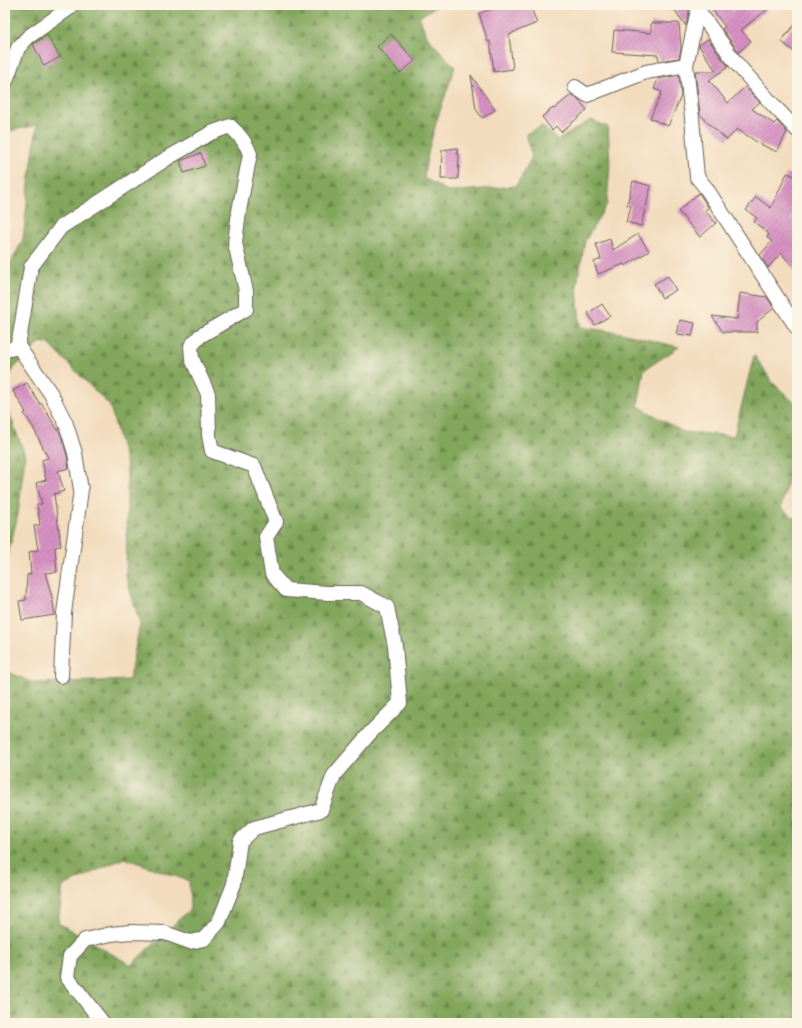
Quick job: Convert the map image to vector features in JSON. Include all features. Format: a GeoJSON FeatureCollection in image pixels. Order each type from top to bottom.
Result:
{"type":"FeatureCollection","features":[{"type":"Feature","properties":{"kind":"street"},"geometry":{"type":"LineString","coordinates":[[5,84],[18,48],[28,37],[68,10],[71,5]]}},
{"type":"Feature","properties":{"kind":"street"},"geometry":{"type":"LineString","coordinates":[[697,8],[686,65],[697,177],[706,188],[797,328]]}},
{"type":"Feature","properties":{"kind":"street"},"geometry":{"type":"LineString","coordinates":[[697,8],[736,63],[797,130]]}},
{"type":"Feature","properties":{"kind":"street"},"geometry":{"type":"LineString","coordinates":[[575,87],[587,95],[646,72],[686,65]]}},
{"type":"Feature","properties":{"kind":"street"},"geometry":{"type":"LineString","coordinates":[[61,676],[64,613],[81,490],[76,453],[66,424],[51,394],[11,348],[20,335],[31,266],[61,227],[166,158],[211,133],[230,126],[241,136],[250,154],[239,211],[235,243],[246,292],[246,309],[200,336],[191,346],[192,359],[208,394],[209,435],[212,451],[254,466],[276,522],[266,537],[272,574],[286,590],[328,593],[361,593],[387,607],[395,646],[400,703],[370,733],[334,775],[321,810],[254,828],[240,841],[234,884],[219,922],[204,939],[190,942],[165,933],[130,932],[111,934],[85,940],[70,956],[67,977],[103,1023]]}},
{"type":"Feature","properties":{"kind":"green space"},"geometry":{"type":"Polygon","coordinates":[[[5,5],[438,5],[419,17],[428,38],[455,67],[432,136],[424,178],[449,192],[516,186],[532,157],[526,134],[542,126],[558,140],[591,120],[608,127],[610,164],[607,204],[585,241],[577,284],[580,327],[621,333],[679,347],[644,370],[638,406],[683,432],[734,436],[754,355],[773,383],[797,405],[797,439],[781,508],[797,520],[797,1023],[5,1023],[5,666],[9,672],[33,683],[129,680],[140,624],[126,576],[127,467],[110,406],[49,344],[41,342],[14,368],[5,386],[5,275],[23,239],[37,125],[5,132],[5,5]],[[124,858],[63,886],[58,923],[131,965],[190,909],[189,881],[124,858]]]}},
{"type":"Feature","properties":{"kind":"green space"},"geometry":{"type":"Polygon","coordinates":[[[5,402],[25,455],[18,515],[5,566],[5,402]]]}},
{"type":"Feature","properties":{"kind":"building"},"geometry":{"type":"Polygon","coordinates":[[[506,5],[530,5],[537,23],[509,35],[513,69],[494,72],[490,41],[488,42],[479,13],[506,5]]]}},
{"type":"Feature","properties":{"kind":"building"},"geometry":{"type":"Polygon","coordinates":[[[671,5],[688,5],[689,12],[686,26],[671,5]]]}},
{"type":"Feature","properties":{"kind":"building"},"geometry":{"type":"Polygon","coordinates":[[[709,5],[729,5],[733,11],[742,5],[773,5],[741,30],[751,41],[739,52],[722,29],[725,27],[709,5]]]}},
{"type":"Feature","properties":{"kind":"building"},"geometry":{"type":"Polygon","coordinates":[[[797,22],[797,54],[781,41],[797,22]]]}},
{"type":"Feature","properties":{"kind":"building"},"geometry":{"type":"Polygon","coordinates":[[[651,23],[679,23],[681,48],[679,58],[659,61],[658,55],[612,52],[614,30],[651,33],[651,23]]]}},
{"type":"Feature","properties":{"kind":"building"},"geometry":{"type":"Polygon","coordinates":[[[391,34],[415,61],[400,73],[377,46],[391,34]]]}},
{"type":"Feature","properties":{"kind":"building"},"geometry":{"type":"Polygon","coordinates":[[[47,35],[60,57],[44,66],[33,44],[47,35]]]}},
{"type":"Feature","properties":{"kind":"building"},"geometry":{"type":"Polygon","coordinates":[[[708,39],[728,67],[709,80],[728,103],[745,87],[760,102],[752,109],[774,124],[777,121],[787,132],[777,152],[760,144],[737,129],[727,140],[700,114],[695,71],[716,71],[699,46],[708,39]]]}},
{"type":"Feature","properties":{"kind":"building"},"geometry":{"type":"Polygon","coordinates":[[[471,75],[495,110],[482,118],[476,109],[471,75]]]}},
{"type":"Feature","properties":{"kind":"building"},"geometry":{"type":"Polygon","coordinates":[[[679,75],[681,96],[668,126],[650,118],[662,92],[654,89],[658,79],[679,75]]]}},
{"type":"Feature","properties":{"kind":"building"},"geometry":{"type":"Polygon","coordinates":[[[571,95],[578,99],[587,110],[561,132],[556,126],[552,130],[542,117],[571,95]]]}},
{"type":"Feature","properties":{"kind":"building"},"geometry":{"type":"Polygon","coordinates":[[[457,148],[457,154],[459,154],[458,179],[441,179],[442,150],[457,148]]]}},
{"type":"Feature","properties":{"kind":"building"},"geometry":{"type":"Polygon","coordinates":[[[201,153],[205,166],[184,173],[180,161],[201,153]]]}},
{"type":"Feature","properties":{"kind":"building"},"geometry":{"type":"Polygon","coordinates":[[[787,173],[797,177],[797,205],[791,219],[797,222],[797,272],[781,253],[768,268],[760,255],[772,241],[767,238],[769,234],[754,222],[757,218],[746,210],[756,197],[771,208],[787,173]]]}},
{"type":"Feature","properties":{"kind":"building"},"geometry":{"type":"Polygon","coordinates":[[[633,181],[651,186],[641,226],[626,222],[631,206],[627,205],[633,181]]]}},
{"type":"Feature","properties":{"kind":"building"},"geometry":{"type":"Polygon","coordinates":[[[699,193],[708,207],[705,211],[716,223],[700,237],[678,211],[699,193]]]}},
{"type":"Feature","properties":{"kind":"building"},"geometry":{"type":"Polygon","coordinates":[[[638,234],[649,251],[625,266],[624,264],[598,274],[594,262],[601,259],[596,244],[610,239],[613,250],[638,234]]]}},
{"type":"Feature","properties":{"kind":"building"},"geometry":{"type":"Polygon","coordinates":[[[668,276],[676,290],[662,298],[654,284],[668,276]]]}},
{"type":"Feature","properties":{"kind":"building"},"geometry":{"type":"Polygon","coordinates":[[[740,293],[767,297],[774,308],[757,322],[757,332],[723,332],[712,316],[737,319],[740,293]]]}},
{"type":"Feature","properties":{"kind":"building"},"geometry":{"type":"Polygon","coordinates":[[[602,304],[610,316],[595,325],[588,313],[602,304]]]}},
{"type":"Feature","properties":{"kind":"building"},"geometry":{"type":"Polygon","coordinates":[[[680,320],[695,323],[692,336],[677,334],[680,320]]]}},
{"type":"Feature","properties":{"kind":"building"},"geometry":{"type":"Polygon","coordinates":[[[27,383],[61,435],[69,468],[58,471],[64,491],[54,494],[61,546],[55,547],[57,572],[45,573],[52,597],[55,615],[22,620],[19,601],[26,600],[27,575],[31,574],[29,552],[38,550],[34,526],[40,525],[37,504],[42,504],[36,483],[46,480],[42,460],[48,458],[33,427],[24,413],[26,412],[13,391],[27,383]]]}}]}
